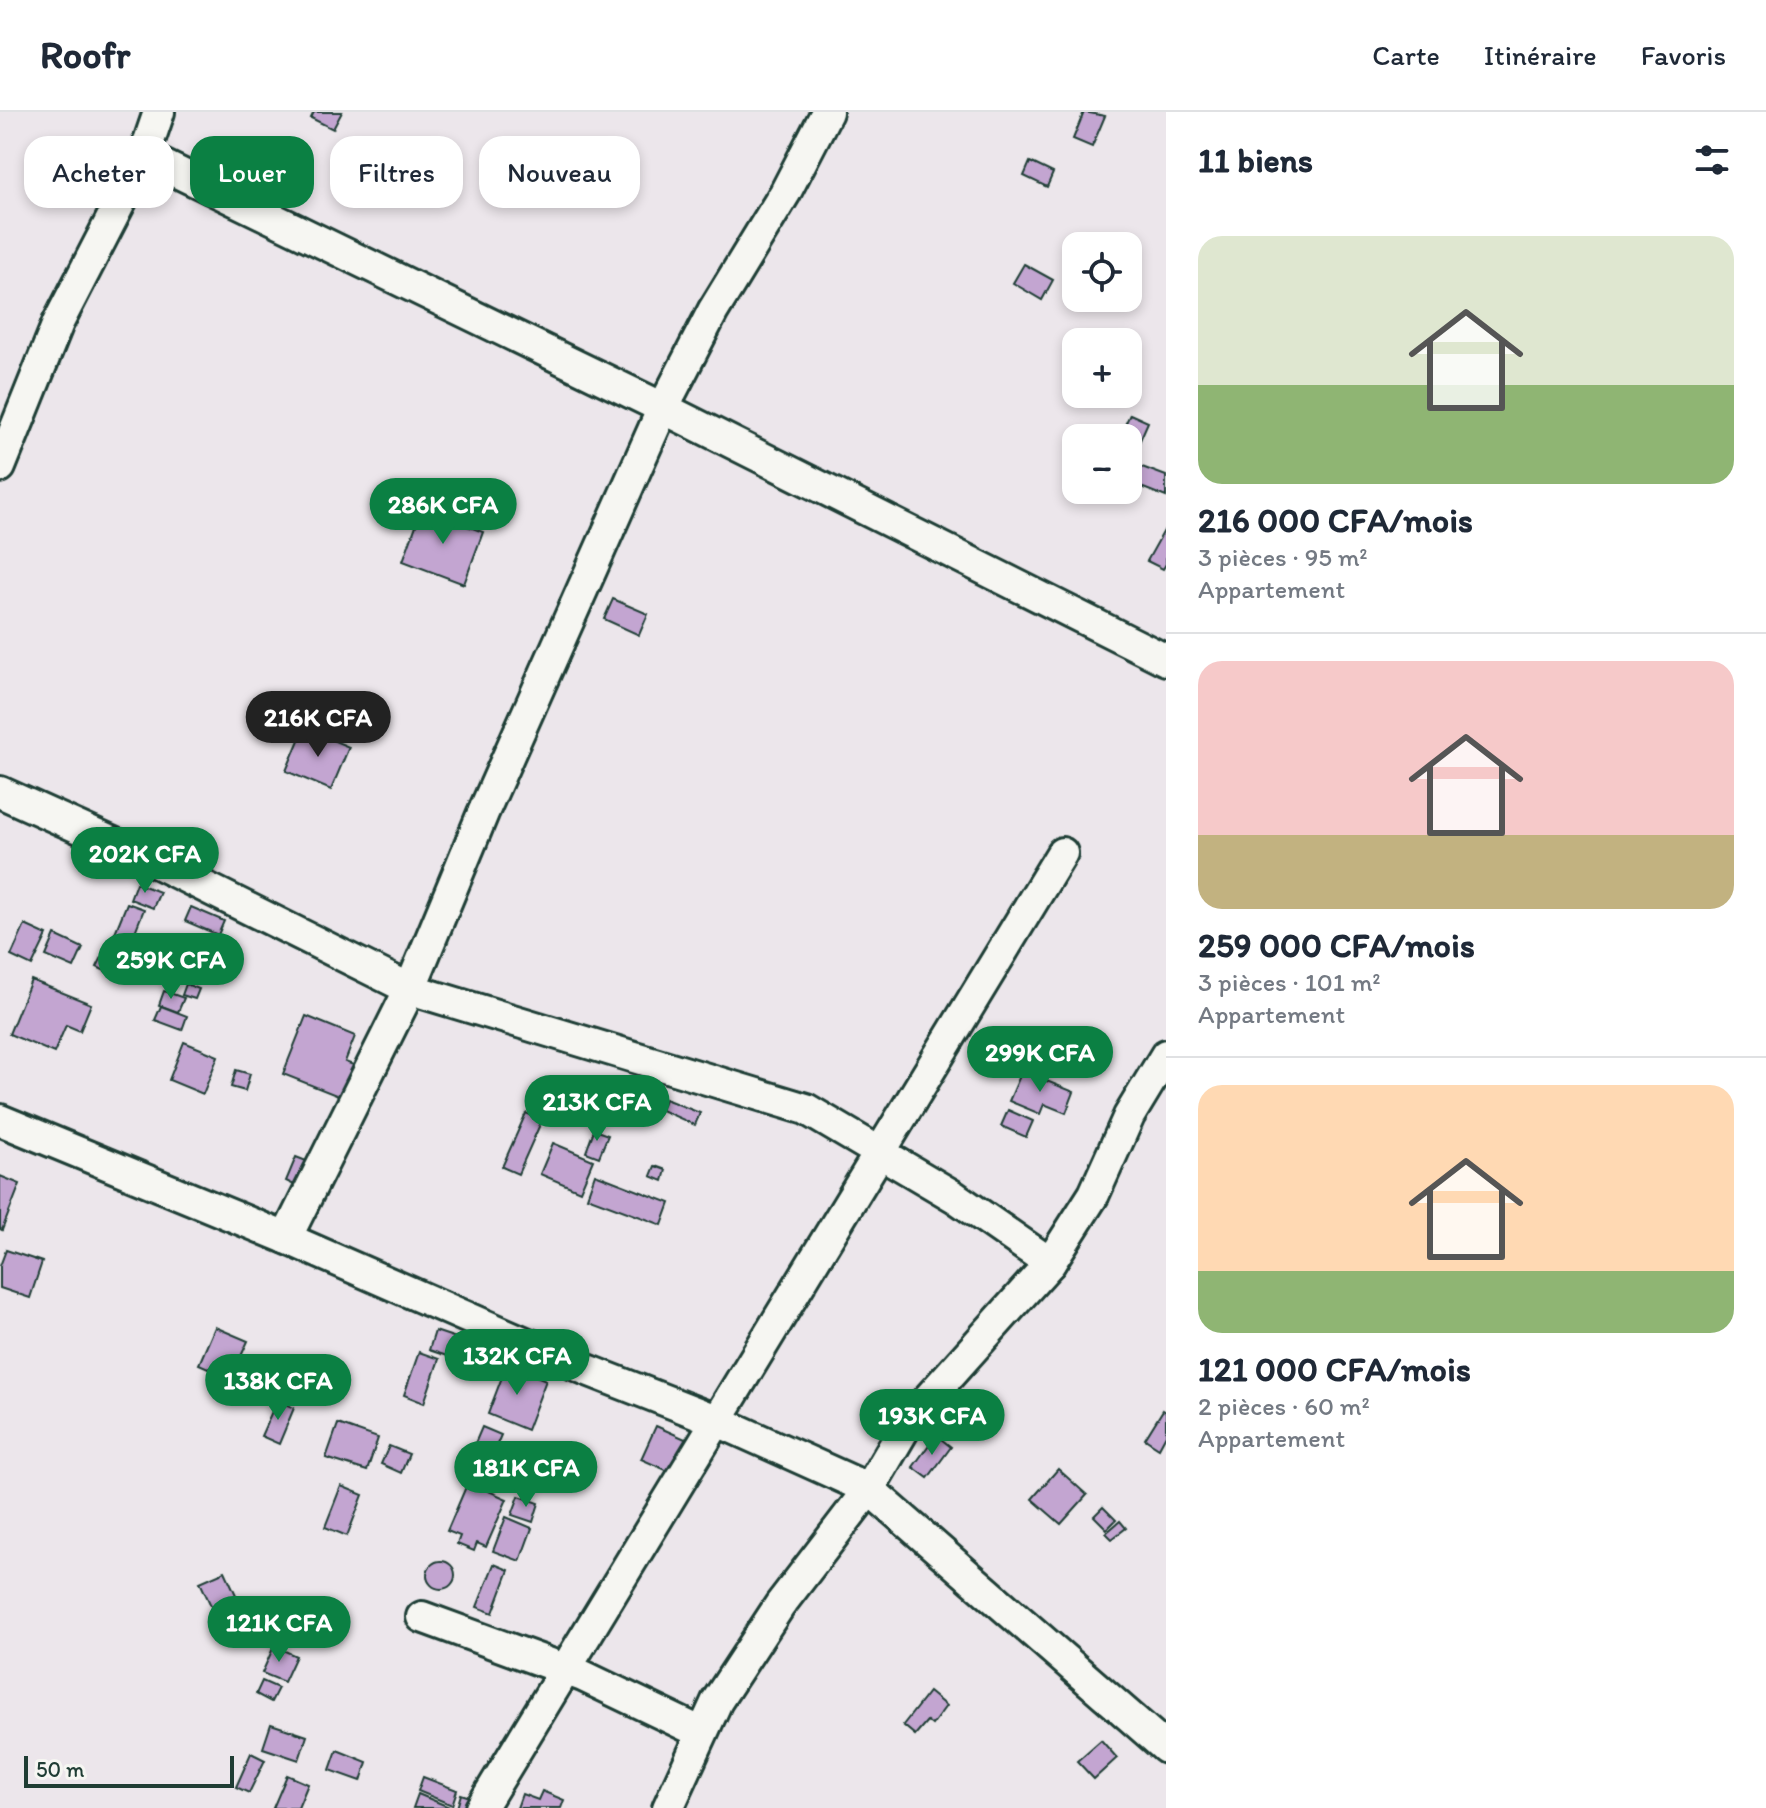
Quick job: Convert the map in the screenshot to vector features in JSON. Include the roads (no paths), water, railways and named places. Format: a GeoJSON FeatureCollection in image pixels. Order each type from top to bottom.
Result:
{"type":"FeatureCollection","features":[{"type":"Feature","properties":{"kind":"street"},"geometry":{"type":"LineString","coordinates":[[151,136],[159,112]]}},
{"type":"Feature","properties":{"kind":"street"},"geometry":{"type":"LineString","coordinates":[[286,1238],[410,989],[489,800],[663,408],[713,311],[785,193],[827,112]]}},
{"type":"Feature","properties":{"kind":"street"},"geometry":{"type":"LineString","coordinates":[[174,171],[663,408],[1166,660]]}},
{"type":"Feature","properties":{"kind":"street"},"geometry":{"type":"LineString","coordinates":[[0,467],[58,323],[117,208]]}},
{"type":"Feature","properties":{"kind":"street"},"geometry":{"type":"LineString","coordinates":[[0,792],[153,861],[410,989],[806,1109],[955,1197],[1050,1263]]}},
{"type":"Feature","properties":{"kind":"street"},"geometry":{"type":"LineString","coordinates":[[481,1808],[1062,853]]}},
{"type":"Feature","properties":{"kind":"street"},"geometry":{"type":"LineString","coordinates":[[668,1808],[700,1732],[780,1605],[869,1489],[910,1419],[1050,1263],[1094,1194],[1129,1116],[1166,1055]]}},
{"type":"Feature","properties":{"kind":"street"},"geometry":{"type":"LineString","coordinates":[[0,1120],[286,1238],[585,1369],[718,1421],[869,1489],[1166,1748]]}},
{"type":"Feature","properties":{"kind":"street"},"geometry":{"type":"LineString","coordinates":[[422,1617],[566,1669],[700,1732]]}}]}
